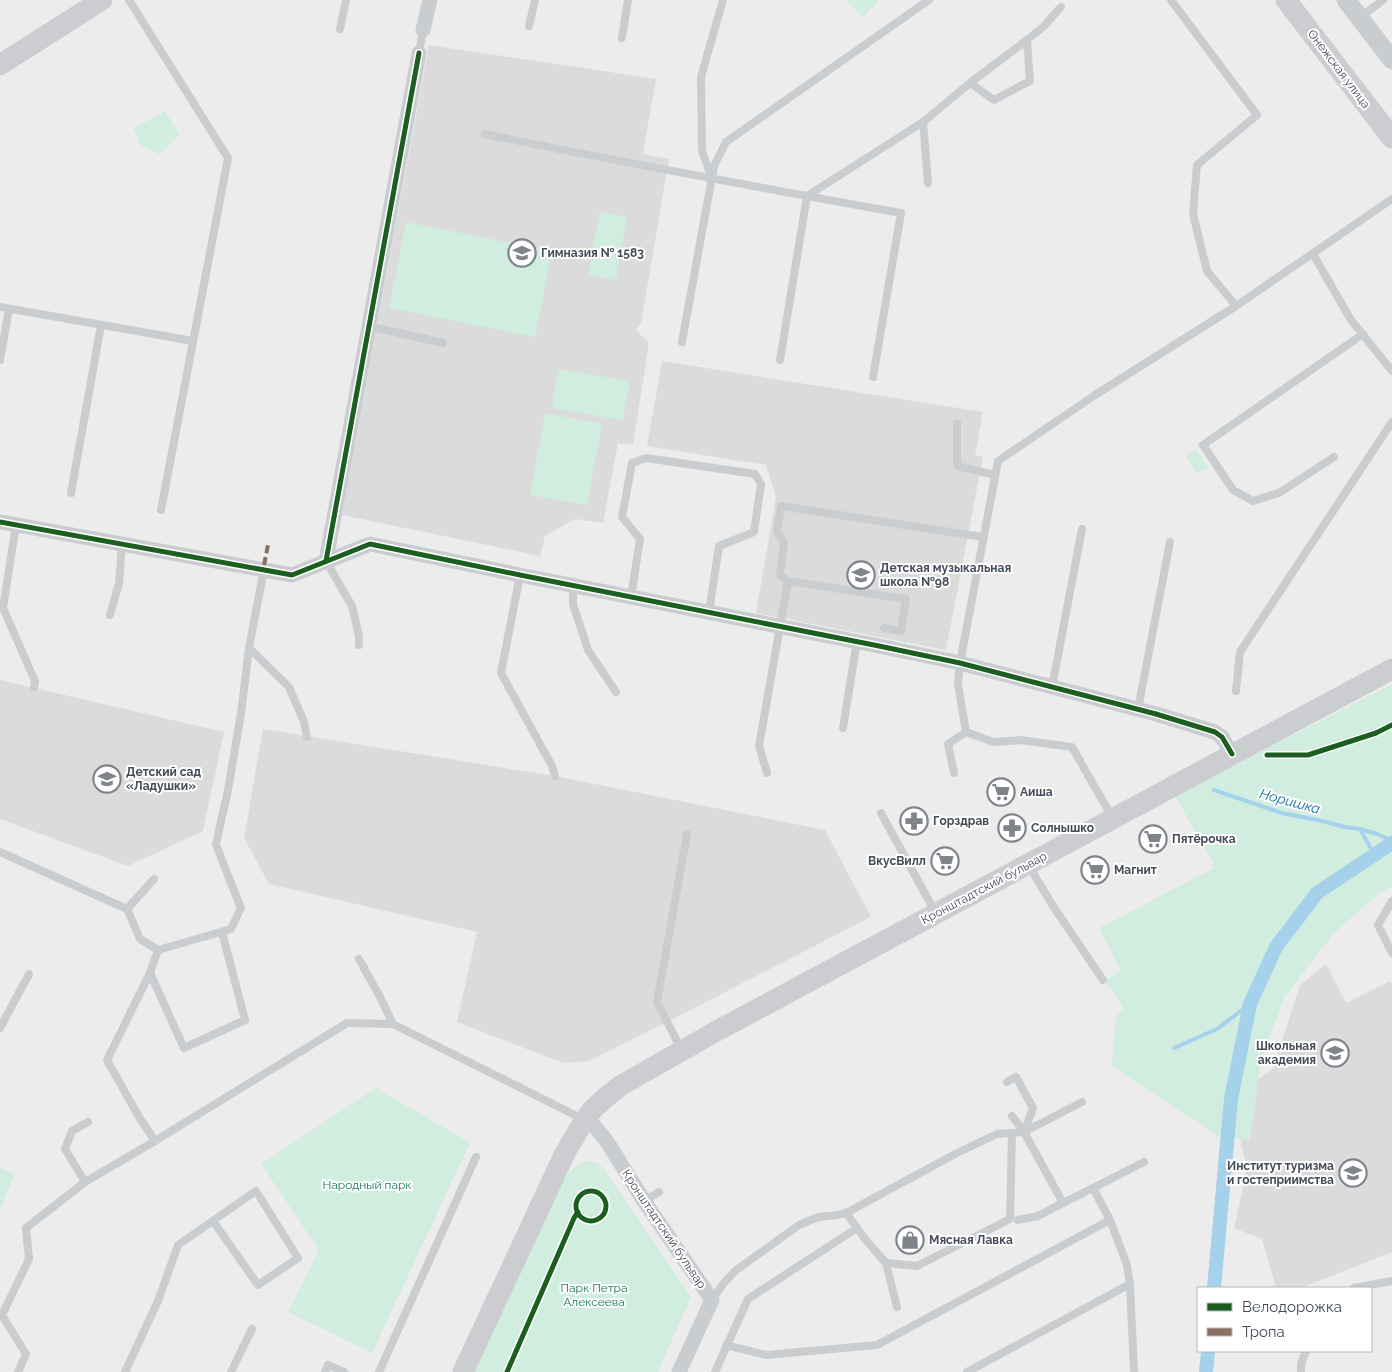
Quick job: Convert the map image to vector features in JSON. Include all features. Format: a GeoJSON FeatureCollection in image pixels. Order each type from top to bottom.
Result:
{"type":"FeatureCollection","features":[{"type":"Feature","properties":{"kind":"main road"},"geometry":{"type":"LineString","coordinates":[[0,65],[102,0]]}},
{"type":"Feature","properties":{"kind":"main road","name":"Онежская улица"},"geometry":{"type":"LineString","coordinates":[[1286,0],[1392,138]]}},
{"type":"Feature","properties":{"kind":"main road","name":"Кронштадтский бульвар"},"geometry":{"type":"LineString","coordinates":[[463,1372],[566,1153],[592,1110],[620,1086],[1392,669]]}},
{"type":"Feature","properties":{"kind":"street"},"geometry":{"type":"LineString","coordinates":[[423,30],[430,0]]}},
{"type":"Feature","properties":{"kind":"street"},"geometry":{"type":"LineString","coordinates":[[1346,0],[1392,60]]}},
{"type":"Feature","properties":{"kind":"street"},"geometry":{"type":"LineString","coordinates":[[326,561],[419,53]]}},
{"type":"Feature","properties":{"kind":"street"},"geometry":{"type":"LineString","coordinates":[[0,522],[292,575],[370,544],[856,641],[960,664],[1138,709],[1215,732],[1222,737],[1232,754]]}},
{"type":"Feature","properties":{"kind":"street","name":"Кронштадтский бульвар"},"geometry":{"type":"LineString","coordinates":[[585,1120],[595,1127],[606,1140],[644,1201],[712,1300],[678,1372]]}},
{"type":"Feature","properties":{"kind":"lane"},"geometry":{"type":"LineString","coordinates":[[130,0],[228,158],[161,510]]}},
{"type":"Feature","properties":{"kind":"lane"},"geometry":{"type":"LineString","coordinates":[[340,29],[346,0]]}},
{"type":"Feature","properties":{"kind":"lane"},"geometry":{"type":"LineString","coordinates":[[529,26],[535,0]]}},
{"type":"Feature","properties":{"kind":"lane"},"geometry":{"type":"LineString","coordinates":[[622,38],[628,0]]}},
{"type":"Feature","properties":{"kind":"lane"},"geometry":{"type":"LineString","coordinates":[[712,178],[702,151],[701,77],[723,0]]}},
{"type":"Feature","properties":{"kind":"lane"},"geometry":{"type":"LineString","coordinates":[[682,342],[714,166],[726,142],[929,0]]}},
{"type":"Feature","properties":{"kind":"lane"},"geometry":{"type":"LineString","coordinates":[[1171,0],[1257,115],[1197,165],[1193,214],[1207,271],[1236,306]]}},
{"type":"Feature","properties":{"kind":"lane"},"geometry":{"type":"LineString","coordinates":[[1359,18],[1383,0]]}},
{"type":"Feature","properties":{"kind":"lane"},"geometry":{"type":"LineString","coordinates":[[780,360],[808,196],[923,122],[970,83],[1027,40],[1061,7]]}},
{"type":"Feature","properties":{"kind":"lane"},"geometry":{"type":"LineString","coordinates":[[419,53],[423,30]]}},
{"type":"Feature","properties":{"kind":"lane"},"geometry":{"type":"LineString","coordinates":[[970,83],[994,100],[1030,81],[1027,40]]}},
{"type":"Feature","properties":{"kind":"lane"},"geometry":{"type":"LineString","coordinates":[[923,122],[928,183]]}},
{"type":"Feature","properties":{"kind":"lane"},"geometry":{"type":"LineString","coordinates":[[485,134],[653,168],[901,213],[872,377]]}},
{"type":"Feature","properties":{"kind":"lane"},"geometry":{"type":"LineString","coordinates":[[966,732],[958,684],[960,664],[998,460],[1095,395],[1236,306],[1392,199]]}},
{"type":"Feature","properties":{"kind":"lane"},"geometry":{"type":"LineString","coordinates":[[1313,254],[1351,320],[1392,371]]}},
{"type":"Feature","properties":{"kind":"lane"},"geometry":{"type":"LineString","coordinates":[[0,307],[193,341]]}},
{"type":"Feature","properties":{"kind":"lane"},"geometry":{"type":"LineString","coordinates":[[0,360],[9,309]]}},
{"type":"Feature","properties":{"kind":"lane"},"geometry":{"type":"LineString","coordinates":[[71,493],[102,325]]}},
{"type":"Feature","properties":{"kind":"lane"},"geometry":{"type":"LineString","coordinates":[[368,326],[443,343]]}},
{"type":"Feature","properties":{"kind":"lane"},"geometry":{"type":"LineString","coordinates":[[1334,457],[1279,493],[1253,501],[1233,490],[1204,445],[1362,334]]}},
{"type":"Feature","properties":{"kind":"lane"},"geometry":{"type":"LineString","coordinates":[[1236,691],[1240,652],[1392,422]]}},
{"type":"Feature","properties":{"kind":"lane"},"geometry":{"type":"LineString","coordinates":[[957,423],[957,466],[996,475]]}},
{"type":"Feature","properties":{"kind":"lane"},"geometry":{"type":"LineString","coordinates":[[631,597],[640,539],[622,517],[632,463],[646,458],[755,474],[761,484],[754,532],[719,546],[709,612]]}},
{"type":"Feature","properties":{"kind":"lane"},"geometry":{"type":"LineString","coordinates":[[884,628],[901,631],[906,600],[788,581],[780,575],[784,542],[777,532],[782,506],[983,538]]}},
{"type":"Feature","properties":{"kind":"lane"},"geometry":{"type":"LineString","coordinates":[[16,525],[3,608],[35,681],[34,687]]}},
{"type":"Feature","properties":{"kind":"lane"},"geometry":{"type":"LineString","coordinates":[[1052,687],[1082,529]]}},
{"type":"Feature","properties":{"kind":"lane"},"geometry":{"type":"LineString","coordinates":[[1138,709],[1170,542]]}},
{"type":"Feature","properties":{"kind":"lane"},"geometry":{"type":"LineString","coordinates":[[110,615],[119,583],[122,544]]}},
{"type":"Feature","properties":{"kind":"lane"},"geometry":{"type":"LineString","coordinates":[[326,561],[352,606],[359,636],[359,645]]}},
{"type":"Feature","properties":{"kind":"lane"},"geometry":{"type":"LineString","coordinates":[[0,852],[127,909],[140,940],[158,950],[231,929],[241,908],[216,844],[228,790],[241,713],[249,648],[264,570]]}},
{"type":"Feature","properties":{"kind":"lane"},"geometry":{"type":"LineString","coordinates":[[520,575],[501,673],[552,766],[555,776]]}},
{"type":"Feature","properties":{"kind":"lane"},"geometry":{"type":"LineString","coordinates":[[767,773],[759,746],[788,581]]}},
{"type":"Feature","properties":{"kind":"lane"},"geometry":{"type":"LineString","coordinates":[[573,586],[573,604],[588,650],[616,692]]}},
{"type":"Feature","properties":{"kind":"lane"},"geometry":{"type":"LineString","coordinates":[[843,728],[856,641]]}},
{"type":"Feature","properties":{"kind":"lane"},"geometry":{"type":"LineString","coordinates":[[249,648],[288,687],[304,722],[307,737]]}},
{"type":"Feature","properties":{"kind":"lane"},"geometry":{"type":"LineString","coordinates":[[954,773],[948,744],[966,732]]}},
{"type":"Feature","properties":{"kind":"lane"},"geometry":{"type":"LineString","coordinates":[[966,732],[993,742],[1020,740],[1072,747],[1112,819]]}},
{"type":"Feature","properties":{"kind":"lane"},"geometry":{"type":"LineString","coordinates":[[881,812],[936,914]]}},
{"type":"Feature","properties":{"kind":"lane"},"geometry":{"type":"LineString","coordinates":[[682,1051],[657,1002],[687,834]]}},
{"type":"Feature","properties":{"kind":"lane"},"geometry":{"type":"LineString","coordinates":[[1028,864],[1053,906],[1103,980]]}},
{"type":"Feature","properties":{"kind":"lane"},"geometry":{"type":"LineString","coordinates":[[127,909],[154,879]]}},
{"type":"Feature","properties":{"kind":"lane"},"geometry":{"type":"LineString","coordinates":[[1392,901],[1378,925],[1392,952]]}},
{"type":"Feature","properties":{"kind":"lane"},"geometry":{"type":"LineString","coordinates":[[150,973],[184,1048],[245,1020],[222,932]]}},
{"type":"Feature","properties":{"kind":"lane"},"geometry":{"type":"LineString","coordinates":[[155,1141],[139,1117],[107,1060],[150,973],[158,950]]}},
{"type":"Feature","properties":{"kind":"lane"},"geometry":{"type":"LineString","coordinates":[[359,959],[393,1024]]}},
{"type":"Feature","properties":{"kind":"lane"},"geometry":{"type":"LineString","coordinates":[[0,1028],[29,974]]}},
{"type":"Feature","properties":{"kind":"lane"},"geometry":{"type":"LineString","coordinates":[[18,1372],[26,1354],[2,1315],[29,1258],[26,1228],[86,1182],[346,1023],[393,1024],[585,1120]]}},
{"type":"Feature","properties":{"kind":"lane"},"geometry":{"type":"LineString","coordinates":[[1007,1082],[1016,1077],[1033,1108],[1024,1132]]}},
{"type":"Feature","properties":{"kind":"lane"},"geometry":{"type":"LineString","coordinates":[[712,1300],[735,1271],[799,1225],[815,1219],[846,1213],[997,1134],[1024,1132],[1082,1102]]}},
{"type":"Feature","properties":{"kind":"lane"},"geometry":{"type":"LineString","coordinates":[[1012,1116],[1024,1132],[1063,1203]]}},
{"type":"Feature","properties":{"kind":"lane"},"geometry":{"type":"LineString","coordinates":[[86,1182],[65,1149],[72,1131],[88,1122]]}},
{"type":"Feature","properties":{"kind":"lane"},"geometry":{"type":"LineString","coordinates":[[886,1263],[917,1266],[1010,1219],[1012,1133]]}},
{"type":"Feature","properties":{"kind":"lane"},"geometry":{"type":"LineString","coordinates":[[379,1372],[476,1157]]}},
{"type":"Feature","properties":{"kind":"lane"},"geometry":{"type":"LineString","coordinates":[[1018,1220],[1038,1216],[1144,1162]]}},
{"type":"Feature","properties":{"kind":"lane"},"geometry":{"type":"LineString","coordinates":[[1093,1188],[1110,1220],[1127,1265],[1130,1284],[1134,1372]]}},
{"type":"Feature","properties":{"kind":"lane"},"geometry":{"type":"LineString","coordinates":[[125,1372],[158,1301],[178,1245],[256,1191],[298,1258],[258,1285],[213,1221]]}},
{"type":"Feature","properties":{"kind":"lane"},"geometry":{"type":"LineString","coordinates":[[644,1201],[659,1192]]}},
{"type":"Feature","properties":{"kind":"lane"},"geometry":{"type":"LineString","coordinates":[[846,1213],[886,1263],[897,1307]]}},
{"type":"Feature","properties":{"kind":"lane"},"geometry":{"type":"LineString","coordinates":[[726,1345],[766,1355],[877,1345],[1110,1220]]}},
{"type":"Feature","properties":{"kind":"lane"},"geometry":{"type":"LineString","coordinates":[[715,1372],[748,1299],[857,1228]]}},
{"type":"Feature","properties":{"kind":"lane"},"geometry":{"type":"LineString","coordinates":[[1359,1287],[1392,1281]]}},
{"type":"Feature","properties":{"kind":"lane"},"geometry":{"type":"LineString","coordinates":[[967,1372],[1130,1284]]}},
{"type":"Feature","properties":{"kind":"lane"},"geometry":{"type":"LineString","coordinates":[[232,1372],[252,1329]]}},
{"type":"Feature","properties":{"kind":"lane"},"geometry":{"type":"LineString","coordinates":[[1301,1372],[1301,1364],[1306,1352]]}},
{"type":"Feature","properties":{"kind":"lane"},"geometry":{"type":"LineString","coordinates":[[325,1372],[328,1365],[344,1372]]}},
{"type":"Feature","properties":{"kind":"shaded area","name":"Гимназия № 1583"},"geometry":{"type":"Polygon","coordinates":[[[429,45],[656,79],[643,154],[669,159],[641,323],[636,330],[649,343],[633,445],[618,443],[603,523],[575,519],[545,536],[540,556],[342,515],[429,45]]]}},
{"type":"Feature","properties":{"kind":"shaded area"},"geometry":{"type":"Polygon","coordinates":[[[662,361],[983,412],[975,455],[983,457],[946,650],[756,613],[776,497],[766,465],[647,446],[662,361]]]}},
{"type":"Feature","properties":{"kind":"shaded area","name":"Детский сад «Ладушки»"},"geometry":{"type":"Polygon","coordinates":[[[0,680],[224,732],[203,831],[128,866],[0,819],[0,680]]]}},
{"type":"Feature","properties":{"kind":"shaded area"},"geometry":{"type":"Polygon","coordinates":[[[263,729],[555,776],[825,830],[871,917],[589,1061],[563,1063],[457,1022],[477,932],[269,884],[244,838],[263,729]]]}},
{"type":"Feature","properties":{"kind":"shaded area"},"geometry":{"type":"Polygon","coordinates":[[[1326,964],[1346,1003],[1390,981],[1392,984],[1392,1252],[1304,1287],[1276,1287],[1262,1239],[1234,1228],[1247,1168],[1231,1099],[1273,1069],[1300,985],[1326,964]]]}},
{"type":"Feature","properties":{"kind":"green space"},"geometry":{"type":"Polygon","coordinates":[[[846,0],[879,0],[863,17],[846,0]]]}},
{"type":"Feature","properties":{"kind":"green space"},"geometry":{"type":"Polygon","coordinates":[[[165,111],[180,135],[159,154],[140,145],[134,128],[165,111]]]}},
{"type":"Feature","properties":{"kind":"green space"},"geometry":{"type":"Polygon","coordinates":[[[600,211],[627,217],[616,280],[588,275],[600,211]]]}},
{"type":"Feature","properties":{"kind":"green space"},"geometry":{"type":"Polygon","coordinates":[[[406,222],[552,251],[535,337],[389,308],[406,222]]]}},
{"type":"Feature","properties":{"kind":"green space"},"geometry":{"type":"Polygon","coordinates":[[[558,369],[630,381],[623,420],[552,408],[558,369]]]}},
{"type":"Feature","properties":{"kind":"green space"},"geometry":{"type":"Polygon","coordinates":[[[545,413],[602,424],[587,505],[530,495],[545,413]]]}},
{"type":"Feature","properties":{"kind":"green space"},"geometry":{"type":"Polygon","coordinates":[[[1196,449],[1208,467],[1197,474],[1186,455],[1196,449]]]}},
{"type":"Feature","properties":{"kind":"green space"},"geometry":{"type":"Polygon","coordinates":[[[1392,684],[1392,886],[1377,895],[1334,933],[1284,998],[1261,1061],[1250,1140],[1218,1136],[1112,1066],[1116,1015],[1124,1009],[1105,981],[1121,970],[1099,928],[1214,868],[1212,860],[1175,796],[1392,684]]]}},
{"type":"Feature","properties":{"kind":"green space","name":"Народный парк"},"geometry":{"type":"Polygon","coordinates":[[[376,1088],[470,1143],[372,1353],[288,1312],[319,1250],[261,1164],[376,1088]]]}},
{"type":"Feature","properties":{"kind":"green space","name":"Парк Петра Алексеева"},"geometry":{"type":"Polygon","coordinates":[[[585,1161],[596,1162],[604,1169],[691,1297],[658,1372],[473,1372],[562,1182],[569,1172],[585,1161]]]}},
{"type":"Feature","properties":{"kind":"green space"},"geometry":{"type":"Polygon","coordinates":[[[0,1168],[15,1174],[0,1209],[0,1168]]]}},
{"type":"Feature","properties":{"kind":"waterway","name":"Норишка"},"geometry":{"type":"LineString","coordinates":[[1214,790],[1282,813],[1360,829],[1392,841]]}},
{"type":"Feature","properties":{"kind":"waterway","name":"Норишка"},"geometry":{"type":"LineString","coordinates":[[1360,829],[1374,854]]}},
{"type":"Feature","properties":{"kind":"waterway"},"geometry":{"type":"LineString","coordinates":[[1214,1287],[1231,1099],[1250,1004],[1276,947],[1317,893],[1392,843]]}},
{"type":"Feature","properties":{"kind":"waterway"},"geometry":{"type":"LineString","coordinates":[[1174,1048],[1217,1029],[1250,1004]]}},
{"type":"Feature","properties":{"kind":"waterway"},"geometry":{"type":"LineString","coordinates":[[1206,1372],[1208,1352]]}},
{"type":"Feature","properties":{"kind":"marked path"},"geometry":{"type":"LineString","coordinates":[[264,565],[268,545]]}},
{"type":"Feature","properties":{"kind":"cycle path"},"geometry":{"type":"LineString","coordinates":[[326,561],[419,53]]}},
{"type":"Feature","properties":{"kind":"cycle path"},"geometry":{"type":"LineString","coordinates":[[0,522],[292,575],[370,544],[960,663],[1156,714],[1215,732],[1222,737],[1232,754]]}},
{"type":"Feature","properties":{"kind":"cycle path"},"geometry":{"type":"LineString","coordinates":[[1267,755],[1308,755],[1376,733],[1392,725]]}},
{"type":"Feature","properties":{"kind":"cycle path"},"geometry":{"type":"LineString","coordinates":[[591,1191],[601,1196],[606,1206],[601,1216],[591,1221],[581,1216],[576,1206],[581,1196],[591,1191]]}},
{"type":"Feature","properties":{"kind":"cycle path"},"geometry":{"type":"LineString","coordinates":[[507,1372],[578,1212]]}},
{"type":"Feature","properties":{"kind":"place","name":"Гимназия № 1583"},"geometry":{"type":"Point","coordinates":[522,253]}},
{"type":"Feature","properties":{"kind":"place","name":"Детская музыкальная школа №98"},"geometry":{"type":"Point","coordinates":[861,575]}},
{"type":"Feature","properties":{"kind":"place","name":"Детский сад «Ладушки»"},"geometry":{"type":"Point","coordinates":[107,779]}},
{"type":"Feature","properties":{"kind":"place","name":"Аиша"},"geometry":{"type":"Point","coordinates":[1001,792]}},
{"type":"Feature","properties":{"kind":"place","name":"Горздрав"},"geometry":{"type":"Point","coordinates":[914,821]}},
{"type":"Feature","properties":{"kind":"place","name":"Солнышко"},"geometry":{"type":"Point","coordinates":[1012,828]}},
{"type":"Feature","properties":{"kind":"place","name":"Пятёрочка"},"geometry":{"type":"Point","coordinates":[1153,839]}},
{"type":"Feature","properties":{"kind":"place","name":"ВкусВилл"},"geometry":{"type":"Point","coordinates":[945,861]}},
{"type":"Feature","properties":{"kind":"place","name":"Магнит"},"geometry":{"type":"Point","coordinates":[1095,870]}},
{"type":"Feature","properties":{"kind":"place","name":"Школьная академия"},"geometry":{"type":"Point","coordinates":[1335,1053]}},
{"type":"Feature","properties":{"kind":"place","name":"Институт туризма и гостеприимства"},"geometry":{"type":"Point","coordinates":[1353,1173]}},
{"type":"Feature","properties":{"kind":"place","name":"Мясная Лавка"},"geometry":{"type":"Point","coordinates":[910,1240]}}]}
